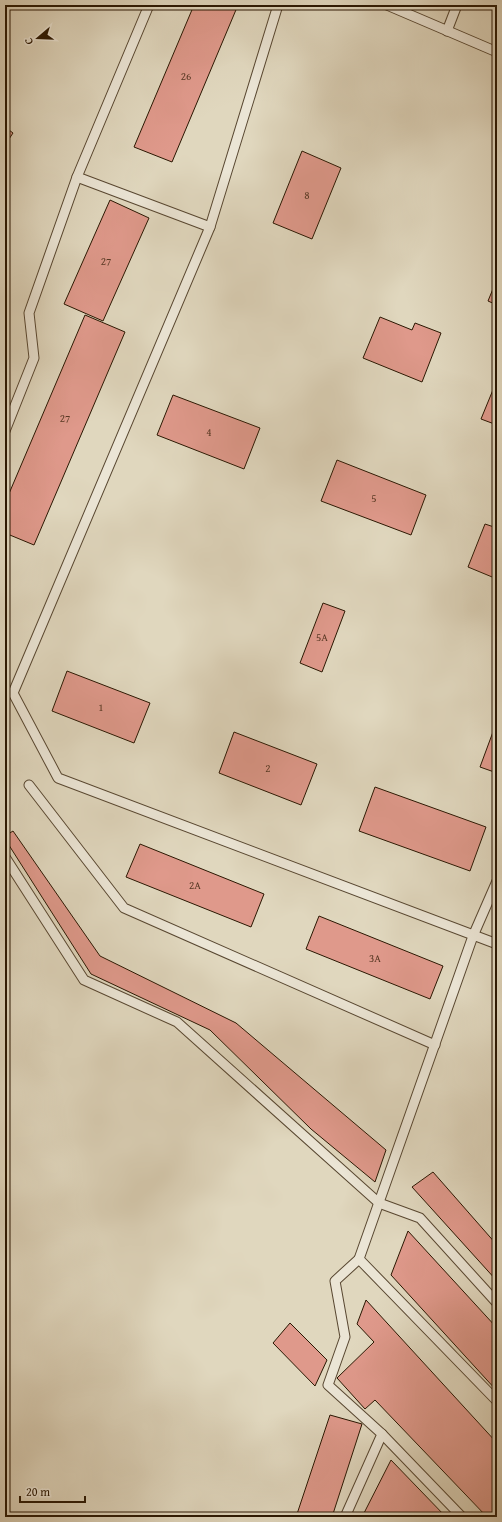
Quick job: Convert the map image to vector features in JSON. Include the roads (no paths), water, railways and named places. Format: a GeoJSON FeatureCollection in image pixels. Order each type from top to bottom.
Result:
{"type":"FeatureCollection","features":[{"type":"Feature","properties":{"kind":"lane"},"geometry":{"type":"LineString","coordinates":[[5,431],[34,358],[29,313],[77,177],[149,5]]}},
{"type":"Feature","properties":{"kind":"lane"},"geometry":{"type":"LineString","coordinates":[[278,5],[210,227],[13,693],[58,778],[497,944]]}},
{"type":"Feature","properties":{"kind":"lane"},"geometry":{"type":"LineString","coordinates":[[387,5],[497,52]]}},
{"type":"Feature","properties":{"kind":"lane"},"geometry":{"type":"LineString","coordinates":[[447,31],[457,5]]}},
{"type":"Feature","properties":{"kind":"lane"},"geometry":{"type":"LineString","coordinates":[[77,177],[210,227]]}},
{"type":"Feature","properties":{"kind":"lane"},"geometry":{"type":"LineString","coordinates":[[29,785],[124,908],[435,1045]]}},
{"type":"Feature","properties":{"kind":"lane"},"geometry":{"type":"LineString","coordinates":[[5,857],[84,980],[177,1022],[379,1202],[420,1218],[497,1303]]}},
{"type":"Feature","properties":{"kind":"lane"},"geometry":{"type":"LineString","coordinates":[[462,1517],[382,1434],[328,1385],[345,1338],[336,1281],[359,1259],[473,936],[497,882]]}},
{"type":"Feature","properties":{"kind":"lane"},"geometry":{"type":"LineString","coordinates":[[359,1259],[497,1401]]}},
{"type":"Feature","properties":{"kind":"lane"},"geometry":{"type":"LineString","coordinates":[[345,1517],[382,1434]]}}]}
